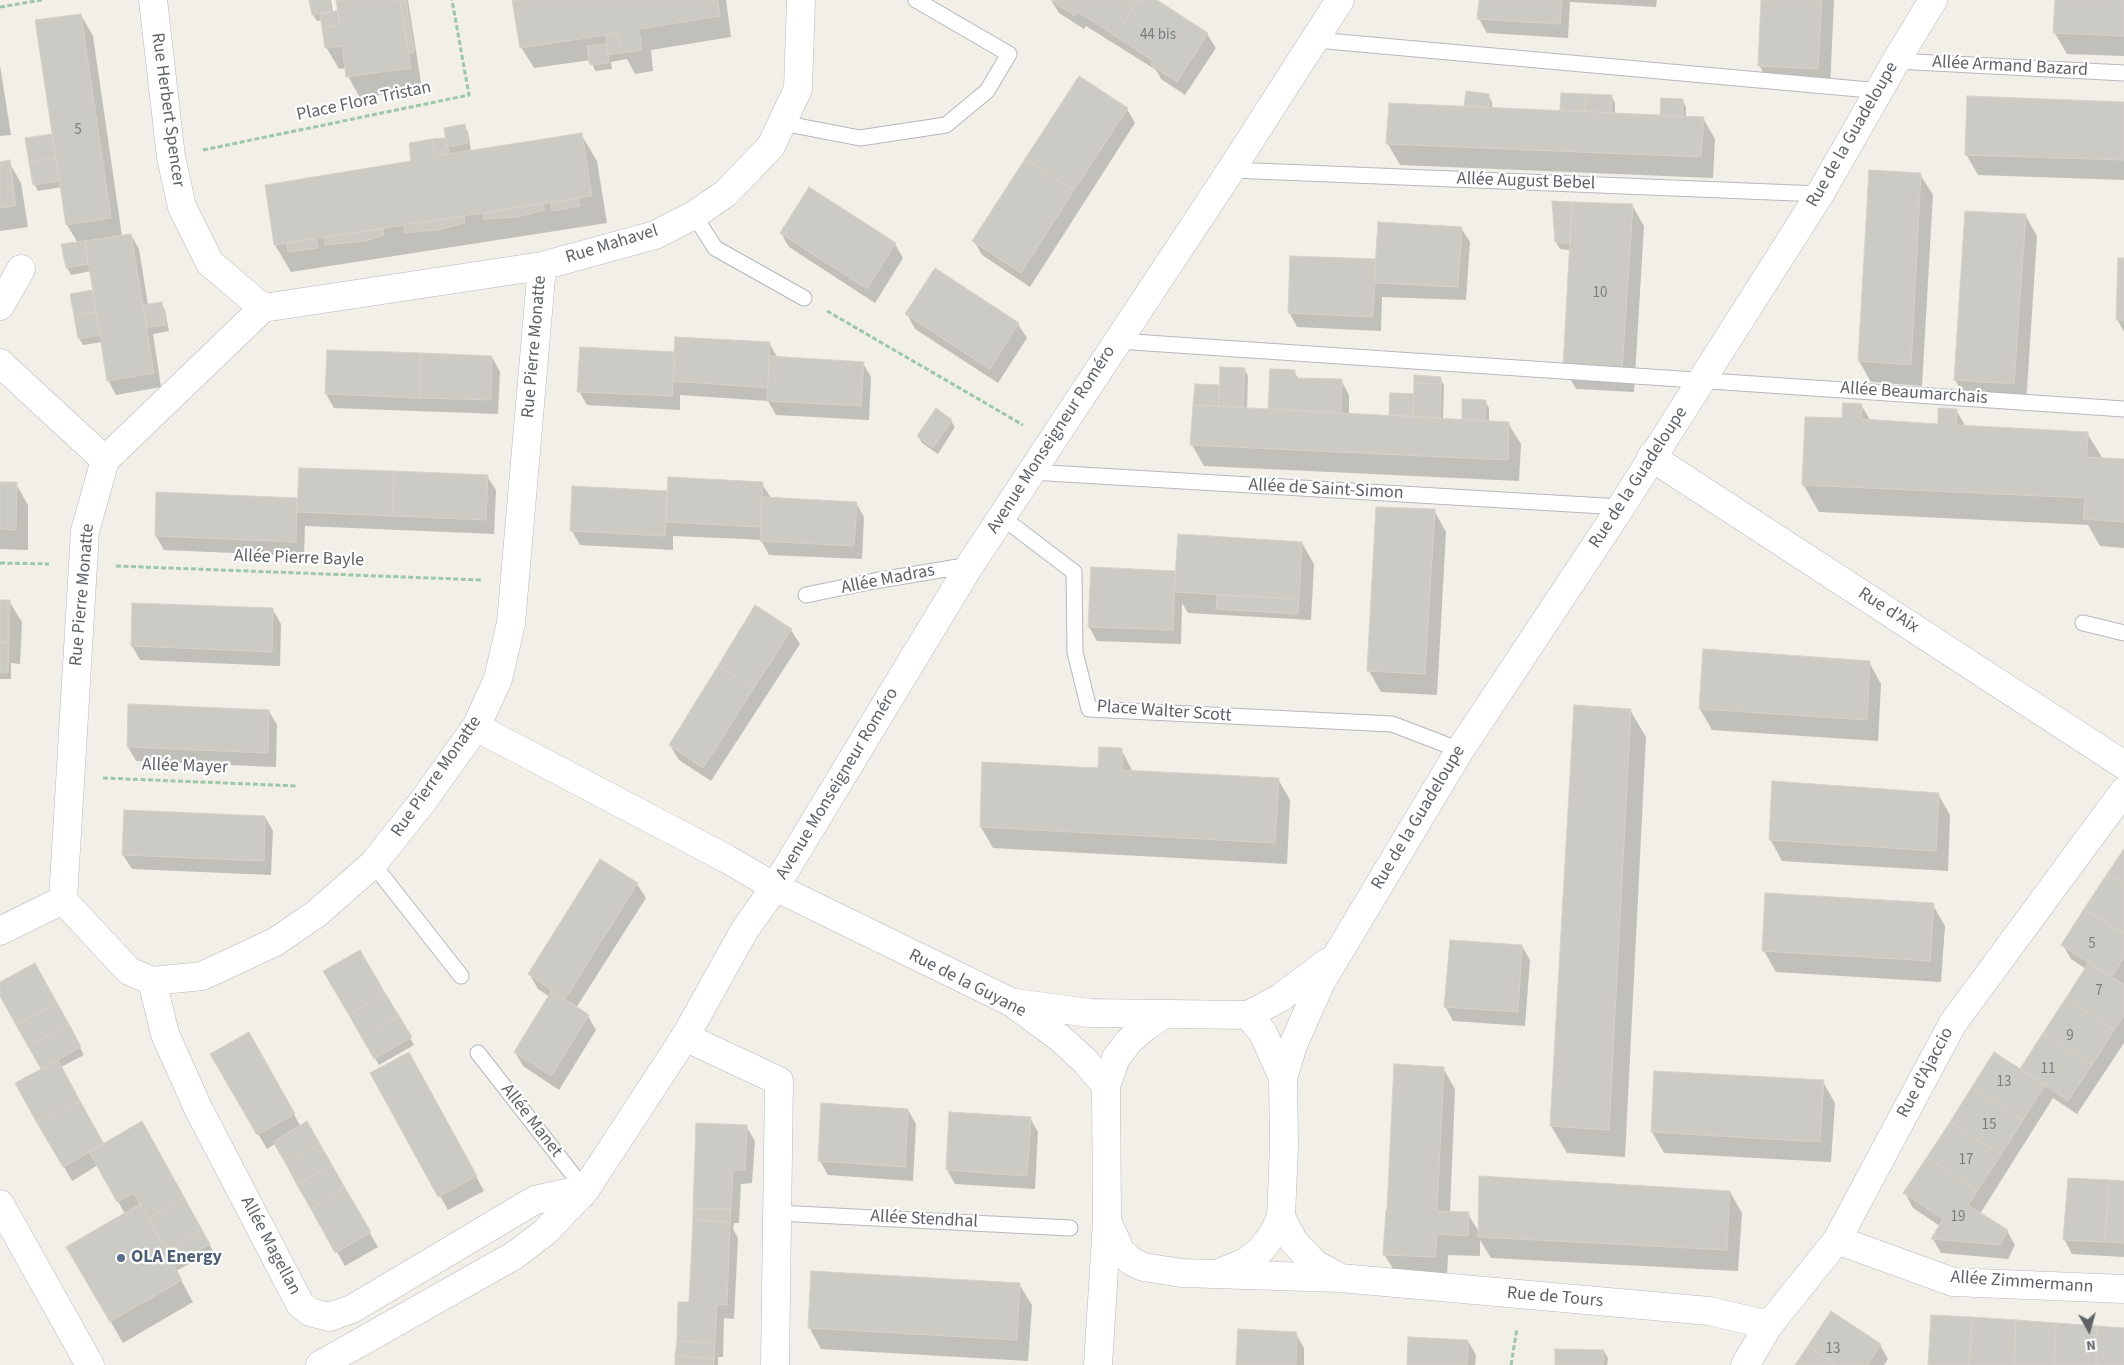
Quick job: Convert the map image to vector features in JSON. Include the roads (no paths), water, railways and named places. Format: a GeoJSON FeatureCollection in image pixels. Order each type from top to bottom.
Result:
{"type":"FeatureCollection","features":[{"type":"Feature","properties":{"kind":"street","name":"Rue Herbert Spencer"},"geometry":{"type":"LineString","coordinates":[[153,0],[170,157],[182,207],[210,264],[263,308]]}},
{"type":"Feature","properties":{"kind":"street","name":"Rue Mahavel"},"geometry":{"type":"LineString","coordinates":[[542,266],[655,235],[694,215],[726,193],[771,146],[798,88],[801,0]]}},
{"type":"Feature","properties":{"kind":"street","name":"Avenue Monseigneur Roméro"},"geometry":{"type":"LineString","coordinates":[[333,1362],[515,1255],[545,1232],[583,1192],[685,1037],[744,931],[775,887],[970,565],[1003,518],[1031,472],[1231,170],[1340,0]]}},
{"type":"Feature","properties":{"kind":"street","name":"Rue de la Guadeloupe"},"geometry":{"type":"LineString","coordinates":[[1281,1217],[1284,1146],[1283,1078],[1306,1013],[1321,982],[1460,750],[1621,507],[1651,457],[1703,379],[1820,194],[1933,0]]}},
{"type":"Feature","properties":{"kind":"street","name":"Rue Pierre Monatte"},"geometry":{"type":"LineString","coordinates":[[105,460],[85,531],[63,900],[129,971],[152,981],[202,976],[275,942],[316,914],[373,864],[423,801],[476,727],[498,679],[511,623],[542,266],[263,308]]}},
{"type":"Feature","properties":{"kind":"street"},"geometry":{"type":"LineString","coordinates":[[0,306],[20,269]]}},
{"type":"Feature","properties":{"kind":"street"},"geometry":{"type":"LineString","coordinates":[[0,363],[105,460],[263,308]]}},
{"type":"Feature","properties":{"kind":"street","name":"Rue d'Aix"},"geometry":{"type":"LineString","coordinates":[[1651,457],[2124,765]]}},
{"type":"Feature","properties":{"kind":"street","name":"Avenue Monseigneur Roméro"},"geometry":{"type":"LineString","coordinates":[[476,727],[727,859],[775,887]]}},
{"type":"Feature","properties":{"kind":"street","name":"Rue d'Ajaccio"},"geometry":{"type":"LineString","coordinates":[[1745,1365],[1769,1325],[1837,1240],[1953,1023],[2124,791]]}},
{"type":"Feature","properties":{"kind":"street","name":"Rue de la Guyane"},"geometry":{"type":"LineString","coordinates":[[775,887],[1011,1002],[1060,1038],[1085,1060],[1106,1086]]}},
{"type":"Feature","properties":{"kind":"street"},"geometry":{"type":"LineString","coordinates":[[0,931],[63,900]]}},
{"type":"Feature","properties":{"kind":"street","name":"Rue de la Guadeloupe"},"geometry":{"type":"LineString","coordinates":[[1011,1002],[1090,1013],[1248,1015],[1280,998],[1338,953]]}},
{"type":"Feature","properties":{"kind":"street","name":"Allée Magellan"},"geometry":{"type":"LineString","coordinates":[[152,981],[165,1034],[198,1108],[300,1304],[310,1312],[329,1317],[345,1312],[535,1200],[566,1193],[583,1192]]}},
{"type":"Feature","properties":{"kind":"street"},"geometry":{"type":"LineString","coordinates":[[1098,1365],[1107,1221],[1106,1086],[1116,1058],[1129,1041],[1163,1015]]}},
{"type":"Feature","properties":{"kind":"street"},"geometry":{"type":"LineString","coordinates":[[1248,1015],[1262,1033],[1283,1078]]}},
{"type":"Feature","properties":{"kind":"street"},"geometry":{"type":"LineString","coordinates":[[685,1037],[779,1081],[775,1365]]}},
{"type":"Feature","properties":{"kind":"street"},"geometry":{"type":"LineString","coordinates":[[0,1204],[90,1365]]}},
{"type":"Feature","properties":{"kind":"street"},"geometry":{"type":"LineString","coordinates":[[1219,1273],[1246,1262],[1261,1250],[1273,1234],[1281,1217]]}},
{"type":"Feature","properties":{"kind":"street","name":"Rue de Tours"},"geometry":{"type":"LineString","coordinates":[[1281,1217],[1294,1242],[1314,1264],[1340,1278]]}},
{"type":"Feature","properties":{"kind":"street","name":"Rue de Tours"},"geometry":{"type":"LineString","coordinates":[[1107,1221],[1121,1252],[1131,1261],[1143,1267],[1182,1274],[1219,1273],[1340,1278],[1709,1311],[1769,1325]]}},
{"type":"Feature","properties":{"kind":"street","name":"Allée Zimmermann"},"geometry":{"type":"LineString","coordinates":[[1837,1240],[1953,1282],[2124,1289]]}},
{"type":"Feature","properties":{"kind":"lane"},"geometry":{"type":"LineString","coordinates":[[782,123],[860,138],[946,125],[987,91],[1009,54],[916,0]]}},
{"type":"Feature","properties":{"kind":"lane"},"geometry":{"type":"LineString","coordinates":[[1316,40],[1881,91]]}},
{"type":"Feature","properties":{"kind":"lane","name":"Allée Armand Bazard"},"geometry":{"type":"LineString","coordinates":[[1896,61],[2124,73]]}},
{"type":"Feature","properties":{"kind":"lane","name":"Allée August Bebel"},"geometry":{"type":"LineString","coordinates":[[1231,170],[1820,194]]}},
{"type":"Feature","properties":{"kind":"lane"},"geometry":{"type":"LineString","coordinates":[[694,215],[715,248],[804,298]]}},
{"type":"Feature","properties":{"kind":"lane","name":"Allée Beaumarchais"},"geometry":{"type":"LineString","coordinates":[[1118,341],[1703,379],[2124,409]]}},
{"type":"Feature","properties":{"kind":"lane","name":"Allée de Saint-Simon"},"geometry":{"type":"LineString","coordinates":[[1031,472],[1621,507]]}},
{"type":"Feature","properties":{"kind":"lane","name":"Place Walter Scott"},"geometry":{"type":"LineString","coordinates":[[1003,518],[1074,572],[1075,652],[1089,709],[1392,724],[1460,750]]}},
{"type":"Feature","properties":{"kind":"lane","name":"Allée Madras"},"geometry":{"type":"LineString","coordinates":[[806,595],[874,581],[970,565]]}},
{"type":"Feature","properties":{"kind":"lane"},"geometry":{"type":"LineString","coordinates":[[2083,623],[2124,632]]}},
{"type":"Feature","properties":{"kind":"lane"},"geometry":{"type":"LineString","coordinates":[[373,864],[461,976]]}},
{"type":"Feature","properties":{"kind":"lane","name":"Allée Manet"},"geometry":{"type":"LineString","coordinates":[[478,1053],[583,1192]]}},
{"type":"Feature","properties":{"kind":"lane","name":"Allée Stendhal"},"geometry":{"type":"LineString","coordinates":[[777,1213],[1070,1228]]}},
{"type":"Feature","properties":{"kind":"place","name":"OLA Energy"},"geometry":{"type":"Point","coordinates":[121,1258]}}]}
